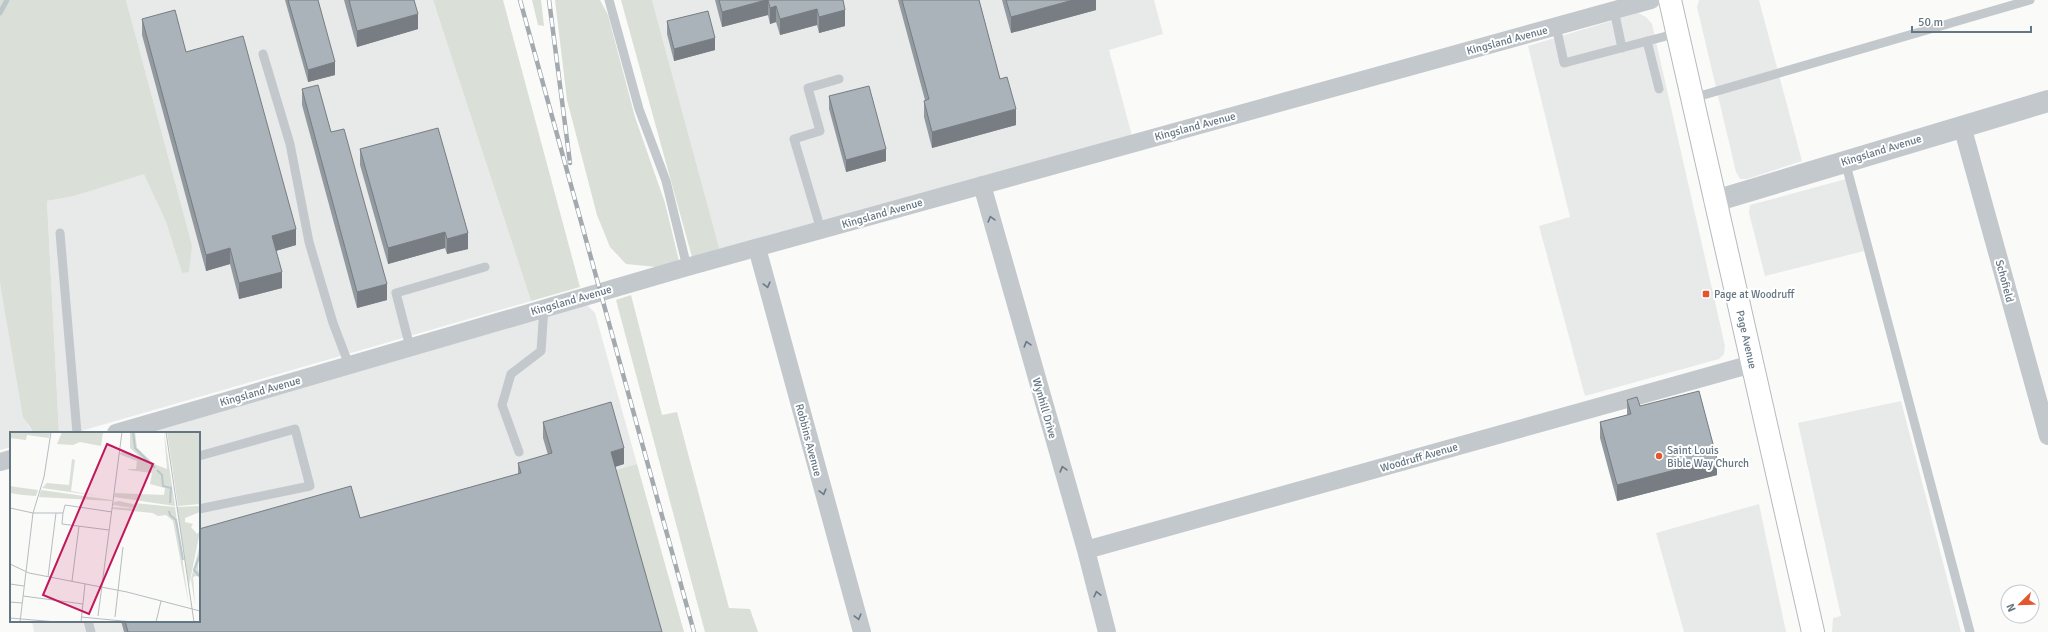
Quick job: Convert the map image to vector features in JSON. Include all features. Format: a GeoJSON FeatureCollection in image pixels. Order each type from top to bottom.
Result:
{"type":"FeatureCollection","features":[{"type":"Feature","properties":{"kind":"main road","name":"Page Avenue"},"geometry":{"type":"LineString","coordinates":[[1670,0],[1813,632]]}},
{"type":"Feature","properties":{"kind":"street","name":"Kingsland Avenue"},"geometry":{"type":"LineString","coordinates":[[119,432],[687,267],[1651,0]]}},
{"type":"Feature","properties":{"kind":"street","name":"Kingsland Avenue"},"geometry":{"type":"LineString","coordinates":[[1715,201],[2048,101]]}},
{"type":"Feature","properties":{"kind":"street","name":"Schofield"},"geometry":{"type":"LineString","coordinates":[[1962,126],[2048,436]]}},
{"type":"Feature","properties":{"kind":"street","name":"Wynhill Drive"},"geometry":{"type":"LineString","coordinates":[[982,185],[1086,550],[1107,632]]}},
{"type":"Feature","properties":{"kind":"street","name":"Robbins Avenue"},"geometry":{"type":"LineString","coordinates":[[757,248],[862,632]]}},
{"type":"Feature","properties":{"kind":"street","name":"Woodruff Avenue"},"geometry":{"type":"LineString","coordinates":[[1086,550],[1752,364]]}},
{"type":"Feature","properties":{"kind":"street"},"geometry":{"type":"LineString","coordinates":[[0,462],[10,459]]}},
{"type":"Feature","properties":{"kind":"lane"},"geometry":{"type":"LineString","coordinates":[[609,0],[639,109],[666,181],[687,267]]}},
{"type":"Feature","properties":{"kind":"lane"},"geometry":{"type":"LineString","coordinates":[[1692,98],[2030,0]]}},
{"type":"Feature","properties":{"kind":"lane"},"geometry":{"type":"LineString","coordinates":[[1614,10],[1622,48]]}},
{"type":"Feature","properties":{"kind":"lane"},"geometry":{"type":"LineString","coordinates":[[1556,26],[1564,63],[1678,33]]}},
{"type":"Feature","properties":{"kind":"lane"},"geometry":{"type":"LineString","coordinates":[[1647,41],[1659,88]]}},
{"type":"Feature","properties":{"kind":"lane"},"geometry":{"type":"LineString","coordinates":[[263,54],[290,144],[309,242],[333,323],[349,365]]}},
{"type":"Feature","properties":{"kind":"lane"},"geometry":{"type":"LineString","coordinates":[[821,230],[794,139],[820,131],[808,88],[839,79]]}},
{"type":"Feature","properties":{"kind":"lane"},"geometry":{"type":"LineString","coordinates":[[1845,161],[1970,632]]}},
{"type":"Feature","properties":{"kind":"lane"},"geometry":{"type":"LineString","coordinates":[[60,233],[77,432]]}},
{"type":"Feature","properties":{"kind":"lane"},"geometry":{"type":"LineString","coordinates":[[410,348],[396,293],[485,266]]}},
{"type":"Feature","properties":{"kind":"lane"},"geometry":{"type":"LineString","coordinates":[[519,452],[502,405],[511,374],[541,351],[544,308]]}},
{"type":"Feature","properties":{"kind":"lane"},"geometry":{"type":"LineString","coordinates":[[200,456],[295,429],[310,486],[200,509]]}},
{"type":"Feature","properties":{"kind":"lane"},"geometry":{"type":"LineString","coordinates":[[88,622],[91,632]]}},
{"type":"Feature","properties":{"kind":"shaded area"},"geometry":{"type":"Polygon","coordinates":[[[0,0],[126,0],[192,245],[189,272],[182,273],[166,222],[144,174],[74,196],[47,201],[59,432],[33,432],[23,417],[0,283],[0,0]]]}},
{"type":"Feature","properties":{"kind":"shaded area"},"geometry":{"type":"Polygon","coordinates":[[[126,0],[433,0],[531,301],[77,432],[59,432],[47,201],[74,196],[144,173],[166,222],[182,273],[192,245],[126,0]]]}},
{"type":"Feature","properties":{"kind":"shaded area"},"geometry":{"type":"Polygon","coordinates":[[[433,0],[503,0],[580,287],[531,301],[433,0]]]}},
{"type":"Feature","properties":{"kind":"shaded area"},"geometry":{"type":"Polygon","coordinates":[[[532,0],[541,0],[544,26],[538,25],[532,0]]]}},
{"type":"Feature","properties":{"kind":"shaded area"},"geometry":{"type":"Polygon","coordinates":[[[555,0],[600,0],[608,15],[635,117],[665,203],[679,261],[657,267],[626,264],[610,247],[597,215],[567,100],[555,0]]]}},
{"type":"Feature","properties":{"kind":"shaded area"},"geometry":{"type":"Polygon","coordinates":[[[621,0],[652,0],[720,251],[692,257],[621,0]]]}},
{"type":"Feature","properties":{"kind":"shaded area"},"geometry":{"type":"Polygon","coordinates":[[[652,0],[1154,0],[1163,34],[1109,50],[1132,136],[720,251],[652,0]]]}},
{"type":"Feature","properties":{"kind":"shaded area"},"geometry":{"type":"Polygon","coordinates":[[[1699,0],[1759,0],[1802,161],[1747,179],[1740,179],[1736,172],[1697,7],[1699,0]]]}},
{"type":"Feature","properties":{"kind":"shaded area"},"geometry":{"type":"Polygon","coordinates":[[[1638,13],[1646,17],[1652,24],[1725,346],[1724,354],[1719,359],[1585,396],[1539,226],[1570,217],[1528,46],[1638,13]]]}},
{"type":"Feature","properties":{"kind":"shaded area"},"geometry":{"type":"Polygon","coordinates":[[[1846,179],[1864,251],[1765,276],[1749,213],[1750,205],[1846,179]]]}},
{"type":"Feature","properties":{"kind":"shaded area"},"geometry":{"type":"Polygon","coordinates":[[[0,283],[28,426],[33,432],[10,432],[10,447],[0,450],[0,283]]]}},
{"type":"Feature","properties":{"kind":"shaded area"},"geometry":{"type":"Polygon","coordinates":[[[631,295],[662,415],[677,412],[729,608],[750,609],[758,632],[705,632],[616,300],[631,295]]]}},
{"type":"Feature","properties":{"kind":"shaded area"},"geometry":{"type":"Polygon","coordinates":[[[587,305],[595,313],[637,464],[616,470],[661,632],[34,632],[32,622],[200,622],[200,432],[146,432],[587,305]]]}},
{"type":"Feature","properties":{"kind":"shaded area"},"geometry":{"type":"Polygon","coordinates":[[[1901,401],[1961,632],[1832,632],[1833,618],[1841,616],[1798,423],[1901,401]]]}},
{"type":"Feature","properties":{"kind":"shaded area"},"geometry":{"type":"Polygon","coordinates":[[[637,464],[684,632],[661,632],[616,470],[637,464]]]}},
{"type":"Feature","properties":{"kind":"shaded area"},"geometry":{"type":"Polygon","coordinates":[[[1759,504],[1786,632],[1684,632],[1656,533],[1759,504]]]}},
{"type":"Feature","properties":{"kind":"building"},"geometry":{"type":"Polygon","coordinates":[[[288,0],[318,0],[335,62],[308,70],[288,0]]]}},
{"type":"Feature","properties":{"kind":"building"},"geometry":{"type":"Polygon","coordinates":[[[349,0],[414,0],[418,14],[357,31],[349,0]]]}},
{"type":"Feature","properties":{"kind":"building"},"geometry":{"type":"Polygon","coordinates":[[[719,0],[766,0],[722,12],[719,0]]]}},
{"type":"Feature","properties":{"kind":"building"},"geometry":{"type":"Polygon","coordinates":[[[768,0],[843,0],[845,10],[819,17],[817,9],[780,19],[776,6],[770,8],[768,0]]]}},
{"type":"Feature","properties":{"kind":"building"},"geometry":{"type":"Polygon","coordinates":[[[902,0],[979,0],[1000,79],[1007,77],[1016,109],[932,132],[924,101],[929,99],[902,0]]]}},
{"type":"Feature","properties":{"kind":"building"},"geometry":{"type":"Polygon","coordinates":[[[1006,0],[1073,0],[1011,17],[1006,0]]]}},
{"type":"Feature","properties":{"kind":"building"},"geometry":{"type":"Polygon","coordinates":[[[175,10],[186,52],[243,36],[296,229],[272,236],[282,272],[239,283],[230,248],[206,255],[142,19],[175,10]]]}},
{"type":"Feature","properties":{"kind":"building"},"geometry":{"type":"Polygon","coordinates":[[[708,11],[715,38],[674,49],[667,21],[708,11]]]}},
{"type":"Feature","properties":{"kind":"building"},"geometry":{"type":"Polygon","coordinates":[[[318,85],[331,132],[344,129],[387,284],[357,292],[302,89],[318,85]]]}},
{"type":"Feature","properties":{"kind":"building"},"geometry":{"type":"Polygon","coordinates":[[[869,86],[886,149],[846,160],[829,96],[869,86]]]}},
{"type":"Feature","properties":{"kind":"building"},"geometry":{"type":"Polygon","coordinates":[[[438,128],[468,233],[447,239],[445,232],[388,248],[360,149],[438,128]]]}},
{"type":"Feature","properties":{"kind":"building","name":"Saint Louis Bible Way Church"},"geometry":{"type":"Polygon","coordinates":[[[1699,391],[1717,459],[1617,485],[1600,422],[1631,414],[1627,400],[1637,397],[1640,406],[1699,391]]]}},
{"type":"Feature","properties":{"kind":"building"},"geometry":{"type":"Polygon","coordinates":[[[611,402],[624,448],[611,452],[662,632],[128,632],[125,622],[200,622],[200,529],[351,486],[360,518],[521,473],[518,463],[552,453],[543,422],[611,402]]]}},
{"type":"Feature","properties":{"kind":"waterway"},"geometry":{"type":"LineString","coordinates":[[0,13],[7,0]]}},
{"type":"Feature","properties":{"kind":"railway"},"geometry":{"type":"LineString","coordinates":[[520,0],[694,632]]}},
{"type":"Feature","properties":{"kind":"railway"},"geometry":{"type":"LineString","coordinates":[[549,0],[570,163]]}},
{"type":"Feature","properties":{"kind":"place","name":"Page at Woodruff"},"geometry":{"type":"Point","coordinates":[1706,294]}},
{"type":"Feature","properties":{"kind":"place","name":"Saint Louis Bible Way Church"},"geometry":{"type":"Point","coordinates":[1659,456]}}]}
